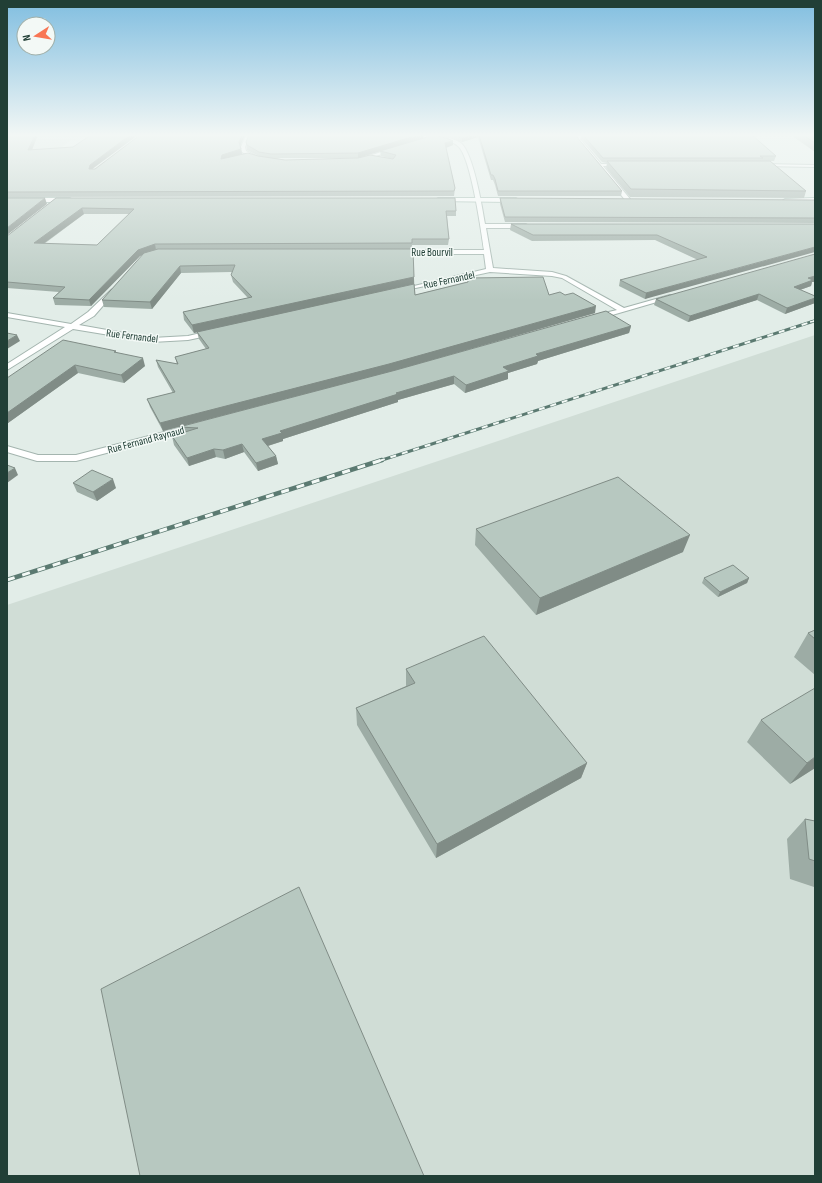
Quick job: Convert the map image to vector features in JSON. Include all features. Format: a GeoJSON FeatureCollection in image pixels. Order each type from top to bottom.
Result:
{"type":"FeatureCollection","features":[{"type":"Feature","properties":{"kind":"street"},"geometry":{"type":"LineString","coordinates":[[475,190],[490,270]]}},
{"type":"Feature","properties":{"kind":"street"},"geometry":{"type":"LineString","coordinates":[[620,190],[628,200]]}},
{"type":"Feature","properties":{"kind":"street"},"geometry":{"type":"LineString","coordinates":[[7,200],[75,200]]}},
{"type":"Feature","properties":{"kind":"street"},"geometry":{"type":"LineString","coordinates":[[46,209],[57,200]]}},
{"type":"Feature","properties":{"kind":"street"},"geometry":{"type":"LineString","coordinates":[[430,200],[525,200]]}},
{"type":"Feature","properties":{"kind":"street"},"geometry":{"type":"LineString","coordinates":[[620,200],[635,200]]}},
{"type":"Feature","properties":{"kind":"street"},"geometry":{"type":"LineString","coordinates":[[780,201],[815,201]]}},
{"type":"Feature","properties":{"kind":"street"},"geometry":{"type":"LineString","coordinates":[[483,226],[530,226]]}},
{"type":"Feature","properties":{"kind":"street","name":"Rue Bourvil"},"geometry":{"type":"LineString","coordinates":[[386,252],[487,252]]}},
{"type":"Feature","properties":{"kind":"street","name":"Rue Fernandel"},"geometry":{"type":"LineString","coordinates":[[389,293],[490,270],[552,274],[564,277],[624,310]]}},
{"type":"Feature","properties":{"kind":"street"},"geometry":{"type":"LineString","coordinates":[[7,368],[91,314],[117,286]]}},
{"type":"Feature","properties":{"kind":"street"},"geometry":{"type":"LineString","coordinates":[[585,321],[675,295]]}},
{"type":"Feature","properties":{"kind":"street","name":"Rue Fernandel"},"geometry":{"type":"LineString","coordinates":[[7,316],[152,340],[188,338],[218,331]]}},
{"type":"Feature","properties":{"kind":"street","name":"Rue Fernand Raynaud"},"geometry":{"type":"LineString","coordinates":[[7,449],[37,458],[76,458],[200,426]]}},
{"type":"Feature","properties":{"kind":"shaded area"},"geometry":{"type":"Polygon","coordinates":[[[815,335],[815,1176],[7,1176],[7,605],[815,335]]]}},
{"type":"Feature","properties":{"kind":"building"},"geometry":{"type":"Polygon","coordinates":[[[7,190],[454,190],[454,191],[7,192],[7,190]]]}},
{"type":"Feature","properties":{"kind":"building"},"geometry":{"type":"Polygon","coordinates":[[[498,190],[622,191],[498,191],[498,190]]]}},
{"type":"Feature","properties":{"kind":"building"},"geometry":{"type":"Polygon","coordinates":[[[737,190],[805,190],[806,191],[737,190]]]}},
{"type":"Feature","properties":{"kind":"building"},"geometry":{"type":"Polygon","coordinates":[[[7,198],[45,198],[7,228],[7,198]]]}},
{"type":"Feature","properties":{"kind":"building"},"geometry":{"type":"Polygon","coordinates":[[[56,198],[455,198],[456,211],[446,211],[449,239],[412,239],[412,243],[155,244],[138,250],[89,300],[53,298],[65,287],[7,282],[7,236],[56,198]],[[82,208],[34,243],[97,245],[134,209],[82,208]]]}},
{"type":"Feature","properties":{"kind":"building"},"geometry":{"type":"Polygon","coordinates":[[[500,198],[814,200],[815,218],[505,217],[500,198]]]}},
{"type":"Feature","properties":{"kind":"building"},"geometry":{"type":"Polygon","coordinates":[[[511,224],[815,224],[815,247],[646,293],[620,280],[707,257],[657,235],[533,235],[511,224]]]}},
{"type":"Feature","properties":{"kind":"building"},"geometry":{"type":"Polygon","coordinates":[[[158,249],[413,249],[414,277],[192,325],[183,312],[252,297],[231,275],[235,265],[180,266],[150,302],[102,300],[144,253],[158,249]]]}},
{"type":"Feature","properties":{"kind":"building"},"geometry":{"type":"Polygon","coordinates":[[[815,254],[815,276],[808,278],[813,280],[794,287],[815,296],[815,298],[787,308],[759,294],[690,316],[656,299],[815,254]]]}},
{"type":"Feature","properties":{"kind":"building"},"geometry":{"type":"Polygon","coordinates":[[[543,277],[549,295],[560,292],[565,295],[573,293],[596,306],[389,364],[160,423],[147,399],[175,392],[156,360],[178,364],[175,357],[209,348],[197,332],[414,284],[415,295],[468,282],[468,278],[543,277]]]}},
{"type":"Feature","properties":{"kind":"building"},"geometry":{"type":"Polygon","coordinates":[[[606,311],[631,326],[536,354],[538,356],[503,367],[509,371],[466,385],[454,376],[396,393],[398,394],[280,431],[282,433],[262,439],[276,456],[256,463],[242,444],[223,450],[214,449],[187,458],[172,436],[198,428],[179,427],[396,370],[606,311]]]}},
{"type":"Feature","properties":{"kind":"building"},"geometry":{"type":"Polygon","coordinates":[[[7,333],[17,335],[7,341],[7,333]]]}},
{"type":"Feature","properties":{"kind":"building"},"geometry":{"type":"Polygon","coordinates":[[[63,340],[143,358],[121,375],[75,365],[7,413],[7,378],[63,340]]]}},
{"type":"Feature","properties":{"kind":"building"},"geometry":{"type":"Polygon","coordinates":[[[7,465],[15,468],[7,473],[7,465]]]}},
{"type":"Feature","properties":{"kind":"building"},"geometry":{"type":"Polygon","coordinates":[[[92,470],[113,479],[93,492],[73,483],[92,470]]]}},
{"type":"Feature","properties":{"kind":"building"},"geometry":{"type":"Polygon","coordinates":[[[618,477],[690,535],[540,598],[476,529],[618,477]]]}},
{"type":"Feature","properties":{"kind":"building"},"geometry":{"type":"Polygon","coordinates":[[[733,565],[749,578],[720,592],[704,578],[733,565]]]}},
{"type":"Feature","properties":{"kind":"building"},"geometry":{"type":"Polygon","coordinates":[[[815,630],[815,639],[808,633],[815,630]]]}},
{"type":"Feature","properties":{"kind":"building"},"geometry":{"type":"Polygon","coordinates":[[[484,636],[587,763],[437,844],[356,708],[415,683],[406,669],[484,636]]]}},
{"type":"Feature","properties":{"kind":"building"},"geometry":{"type":"Polygon","coordinates":[[[815,688],[815,757],[807,763],[761,720],[815,688]]]}},
{"type":"Feature","properties":{"kind":"building"},"geometry":{"type":"Polygon","coordinates":[[[805,819],[815,821],[815,861],[809,859],[805,819]]]}},
{"type":"Feature","properties":{"kind":"building"},"geometry":{"type":"Polygon","coordinates":[[[299,887],[424,1176],[140,1176],[101,989],[299,887]]]}},
{"type":"Feature","properties":{"kind":"railway"},"geometry":{"type":"LineString","coordinates":[[379,461],[812,322]]}},
{"type":"Feature","properties":{"kind":"railway"},"geometry":{"type":"LineString","coordinates":[[7,580],[382,460]]}}]}
